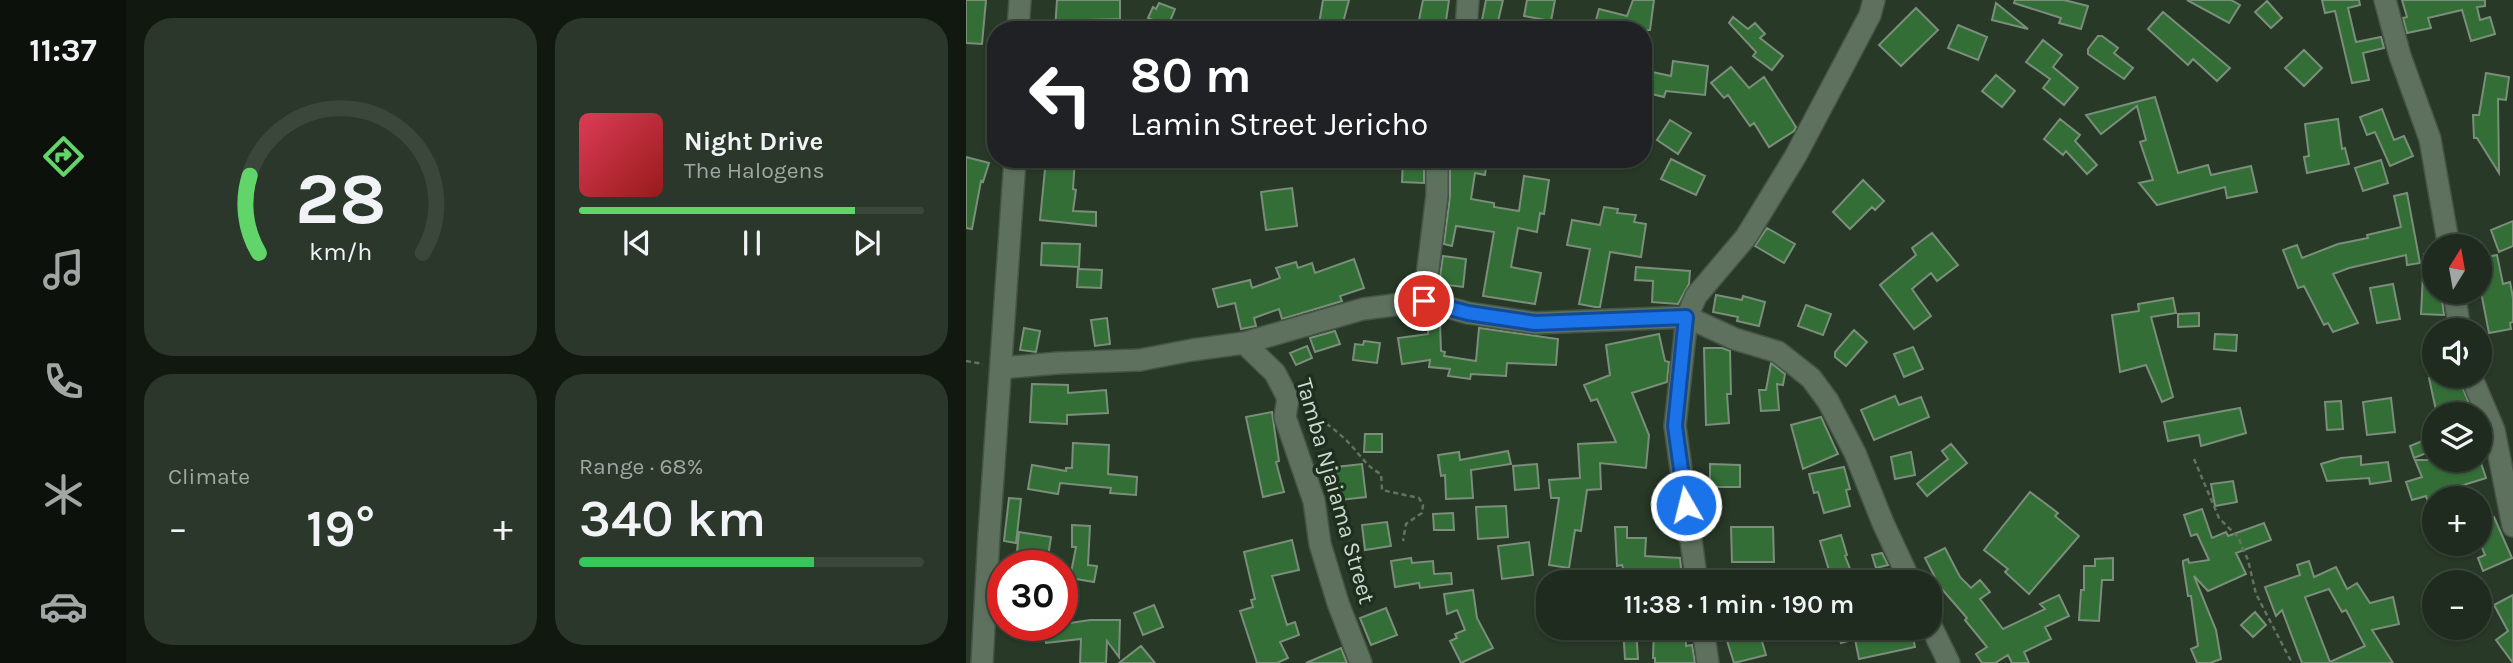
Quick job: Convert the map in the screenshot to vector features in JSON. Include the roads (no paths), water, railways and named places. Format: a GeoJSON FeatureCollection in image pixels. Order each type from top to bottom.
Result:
{"type":"FeatureCollection","features":[{"type":"Feature","properties":{"kind":"street"},"geometry":{"type":"LineString","coordinates":[[1019,21],[1020,0]]}},
{"type":"Feature","properties":{"kind":"street"},"geometry":{"type":"LineString","coordinates":[[1467,21],[1468,0]]}},
{"type":"Feature","properties":{"kind":"street"},"geometry":{"type":"LineString","coordinates":[[1695,570],[1675,426],[1686,317],[1696,296],[1746,237],[1795,157],[1859,38],[1874,0]]}},
{"type":"Feature","properties":{"kind":"street"},"geometry":{"type":"LineString","coordinates":[[2385,0],[2400,56],[2430,139],[2447,234]]}},
{"type":"Feature","properties":{"kind":"street"},"geometry":{"type":"LineString","coordinates":[[982,663],[1014,168]]}},
{"type":"Feature","properties":{"kind":"street"},"geometry":{"type":"LineString","coordinates":[[1424,301],[1437,195],[1437,168]]}},
{"type":"Feature","properties":{"kind":"street"},"geometry":{"type":"LineString","coordinates":[[1001,368],[1140,360],[1244,343],[1363,309],[1424,301],[1468,313],[1535,323],[1686,317],[1735,339],[1778,352],[1811,378],[1828,401],[1855,453],[1882,523],[1905,570]]}},
{"type":"Feature","properties":{"kind":"street","name":"Tamba Njaiama Street"},"geometry":{"type":"LineString","coordinates":[[1244,343],[1275,373],[1288,398],[1285,417],[1314,501],[1320,544],[1338,603],[1362,663]]}},
{"type":"Feature","properties":{"kind":"street"},"geometry":{"type":"LineString","coordinates":[[2476,388],[2494,430],[2513,526]]}},
{"type":"Feature","properties":{"kind":"street"},"geometry":{"type":"LineString","coordinates":[[1705,640],[1708,663]]}},
{"type":"Feature","properties":{"kind":"street"},"geometry":{"type":"LineString","coordinates":[[1938,640],[1949,663]]}}]}
